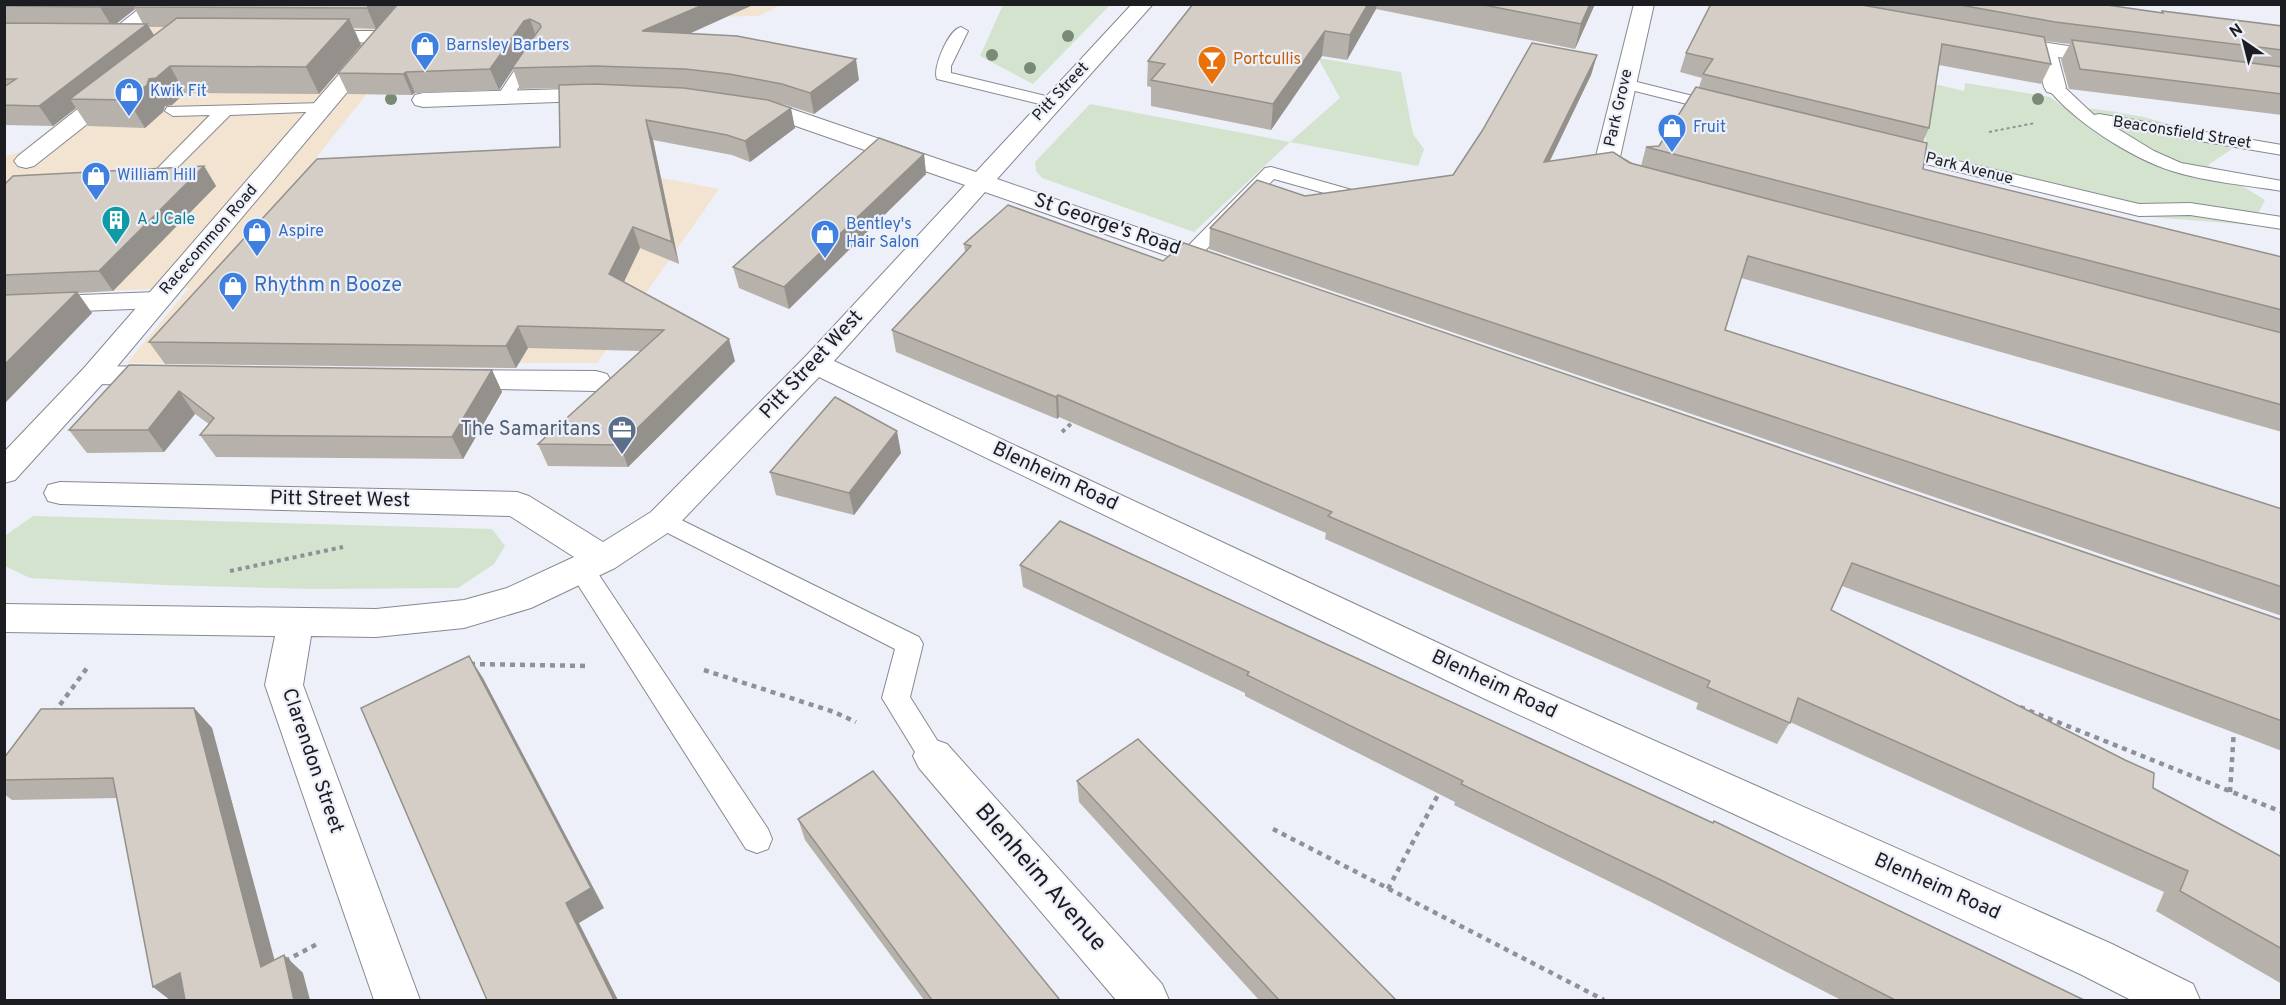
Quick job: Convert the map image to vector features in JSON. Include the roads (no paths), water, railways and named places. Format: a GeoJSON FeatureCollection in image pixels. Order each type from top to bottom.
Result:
{"type":"FeatureCollection","features":[{"type":"Feature","properties":{"kind":"street"},"geometry":{"type":"LineString","coordinates":[[118,35],[158,4]]}},
{"type":"Feature","properties":{"kind":"street","name":"Racecommon Road"},"geometry":{"type":"LineString","coordinates":[[4,472],[93,375],[411,4]]}},
{"type":"Feature","properties":{"kind":"street","name":"Pitt Street"},"geometry":{"type":"LineString","coordinates":[[981,182],[1143,4]]}},
{"type":"Feature","properties":{"kind":"street","name":"Park Grove"},"geometry":{"type":"LineString","coordinates":[[1644,4],[1607,160],[1633,177],[1656,183]]}},
{"type":"Feature","properties":{"kind":"street"},"geometry":{"type":"LineString","coordinates":[[96,35],[151,36]]}},
{"type":"Feature","properties":{"kind":"street"},"geometry":{"type":"LineString","coordinates":[[290,37],[384,37]]}},
{"type":"Feature","properties":{"kind":"street"},"geometry":{"type":"LineString","coordinates":[[1977,38],[2128,60]]}},
{"type":"Feature","properties":{"kind":"street","name":"Beaconsfield Street"},"geometry":{"type":"LineString","coordinates":[[2045,49],[2055,87]]}},
{"type":"Feature","properties":{"kind":"street"},"geometry":{"type":"LineString","coordinates":[[26,161],[137,73]]}},
{"type":"Feature","properties":{"kind":"street"},"geometry":{"type":"LineString","coordinates":[[423,100],[635,96]]}},
{"type":"Feature","properties":{"kind":"street","name":"St George's Road"},"geometry":{"type":"LineString","coordinates":[[723,101],[778,111],[1241,272]]}},
{"type":"Feature","properties":{"kind":"street","name":"Pitt Street West"},"geometry":{"type":"LineString","coordinates":[[296,623],[376,623],[464,614],[518,598],[592,565],[663,520],[815,364],[981,182]]}},
{"type":"Feature","properties":{"kind":"street"},"geometry":{"type":"LineString","coordinates":[[4,306],[157,300]]}},
{"type":"Feature","properties":{"kind":"street","name":"Blenheim Road"},"geometry":{"type":"LineString","coordinates":[[815,364],[1496,687],[2096,959],[2177,1000]]}},
{"type":"Feature","properties":{"kind":"street"},"geometry":{"type":"LineString","coordinates":[[93,375],[189,376]]}},
{"type":"Feature","properties":{"kind":"street"},"geometry":{"type":"LineString","coordinates":[[428,379],[596,381]]}},
{"type":"Feature","properties":{"kind":"street","name":"Pitt Street West"},"geometry":{"type":"LineString","coordinates":[[60,493],[517,504],[592,565]]}},
{"type":"Feature","properties":{"kind":"street"},"geometry":{"type":"LineString","coordinates":[[4,618],[296,623]]}},
{"type":"Feature","properties":{"kind":"street","name":"Clarendon Street"},"geometry":{"type":"LineString","coordinates":[[296,623],[284,685],[397,1000]]}},
{"type":"Feature","properties":{"kind":"street","name":"Blenheim Avenue"},"geometry":{"type":"LineString","coordinates":[[933,756],[1146,1000]]}},
{"type":"Feature","properties":{"kind":"lane"},"geometry":{"type":"LineString","coordinates":[[962,31],[943,66],[944,76],[1052,102]]}},
{"type":"Feature","properties":{"kind":"lane"},"geometry":{"type":"LineString","coordinates":[[504,98],[537,46]]}},
{"type":"Feature","properties":{"kind":"lane"},"geometry":{"type":"LineString","coordinates":[[1625,84],[1737,112]]}},
{"type":"Feature","properties":{"kind":"lane","name":"Beaconsfield Street"},"geometry":{"type":"LineString","coordinates":[[2055,87],[2082,115],[2148,155],[2177,167],[2282,186]]}},
{"type":"Feature","properties":{"kind":"lane"},"geometry":{"type":"LineString","coordinates":[[173,111],[324,108]]}},
{"type":"Feature","properties":{"kind":"lane"},"geometry":{"type":"LineString","coordinates":[[154,181],[225,110]]}},
{"type":"Feature","properties":{"kind":"lane","name":"Beaconsfield Street"},"geometry":{"type":"LineString","coordinates":[[2082,115],[2282,150]]}},
{"type":"Feature","properties":{"kind":"lane","name":"Park Avenue"},"geometry":{"type":"LineString","coordinates":[[1883,148],[2139,210],[2190,209],[2282,224]]}},
{"type":"Feature","properties":{"kind":"lane"},"geometry":{"type":"LineString","coordinates":[[1191,254],[1271,172],[1367,200]]}},
{"type":"Feature","properties":{"kind":"lane"},"geometry":{"type":"LineString","coordinates":[[663,520],[910,644],[896,698],[933,756]]}},
{"type":"Feature","properties":{"kind":"lane"},"geometry":{"type":"LineString","coordinates":[[592,565],[757,839]]}},
{"type":"Feature","properties":{"kind":"place","name":"Barnsley Barbers"},"geometry":{"type":"Point","coordinates":[425,72]}},
{"type":"Feature","properties":{"kind":"place","name":"Portcullis"},"geometry":{"type":"Point","coordinates":[1212,86]}},
{"type":"Feature","properties":{"kind":"place","name":"Kwik Fit"},"geometry":{"type":"Point","coordinates":[129,118]}},
{"type":"Feature","properties":{"kind":"place","name":"Fruit"},"geometry":{"type":"Point","coordinates":[1672,154]}},
{"type":"Feature","properties":{"kind":"place","name":"William Hill"},"geometry":{"type":"Point","coordinates":[96,202]}},
{"type":"Feature","properties":{"kind":"place","name":"A J Cale"},"geometry":{"type":"Point","coordinates":[116,246]}},
{"type":"Feature","properties":{"kind":"place","name":"Aspire"},"geometry":{"type":"Point","coordinates":[257,258]}},
{"type":"Feature","properties":{"kind":"place","name":"Bentley's Hair Salon"},"geometry":{"type":"Point","coordinates":[825,260]}},
{"type":"Feature","properties":{"kind":"place","name":"Rhythm n Booze"},"geometry":{"type":"Point","coordinates":[233,312]}},
{"type":"Feature","properties":{"kind":"place","name":"The Samaritans"},"geometry":{"type":"Point","coordinates":[622,456]}}]}
